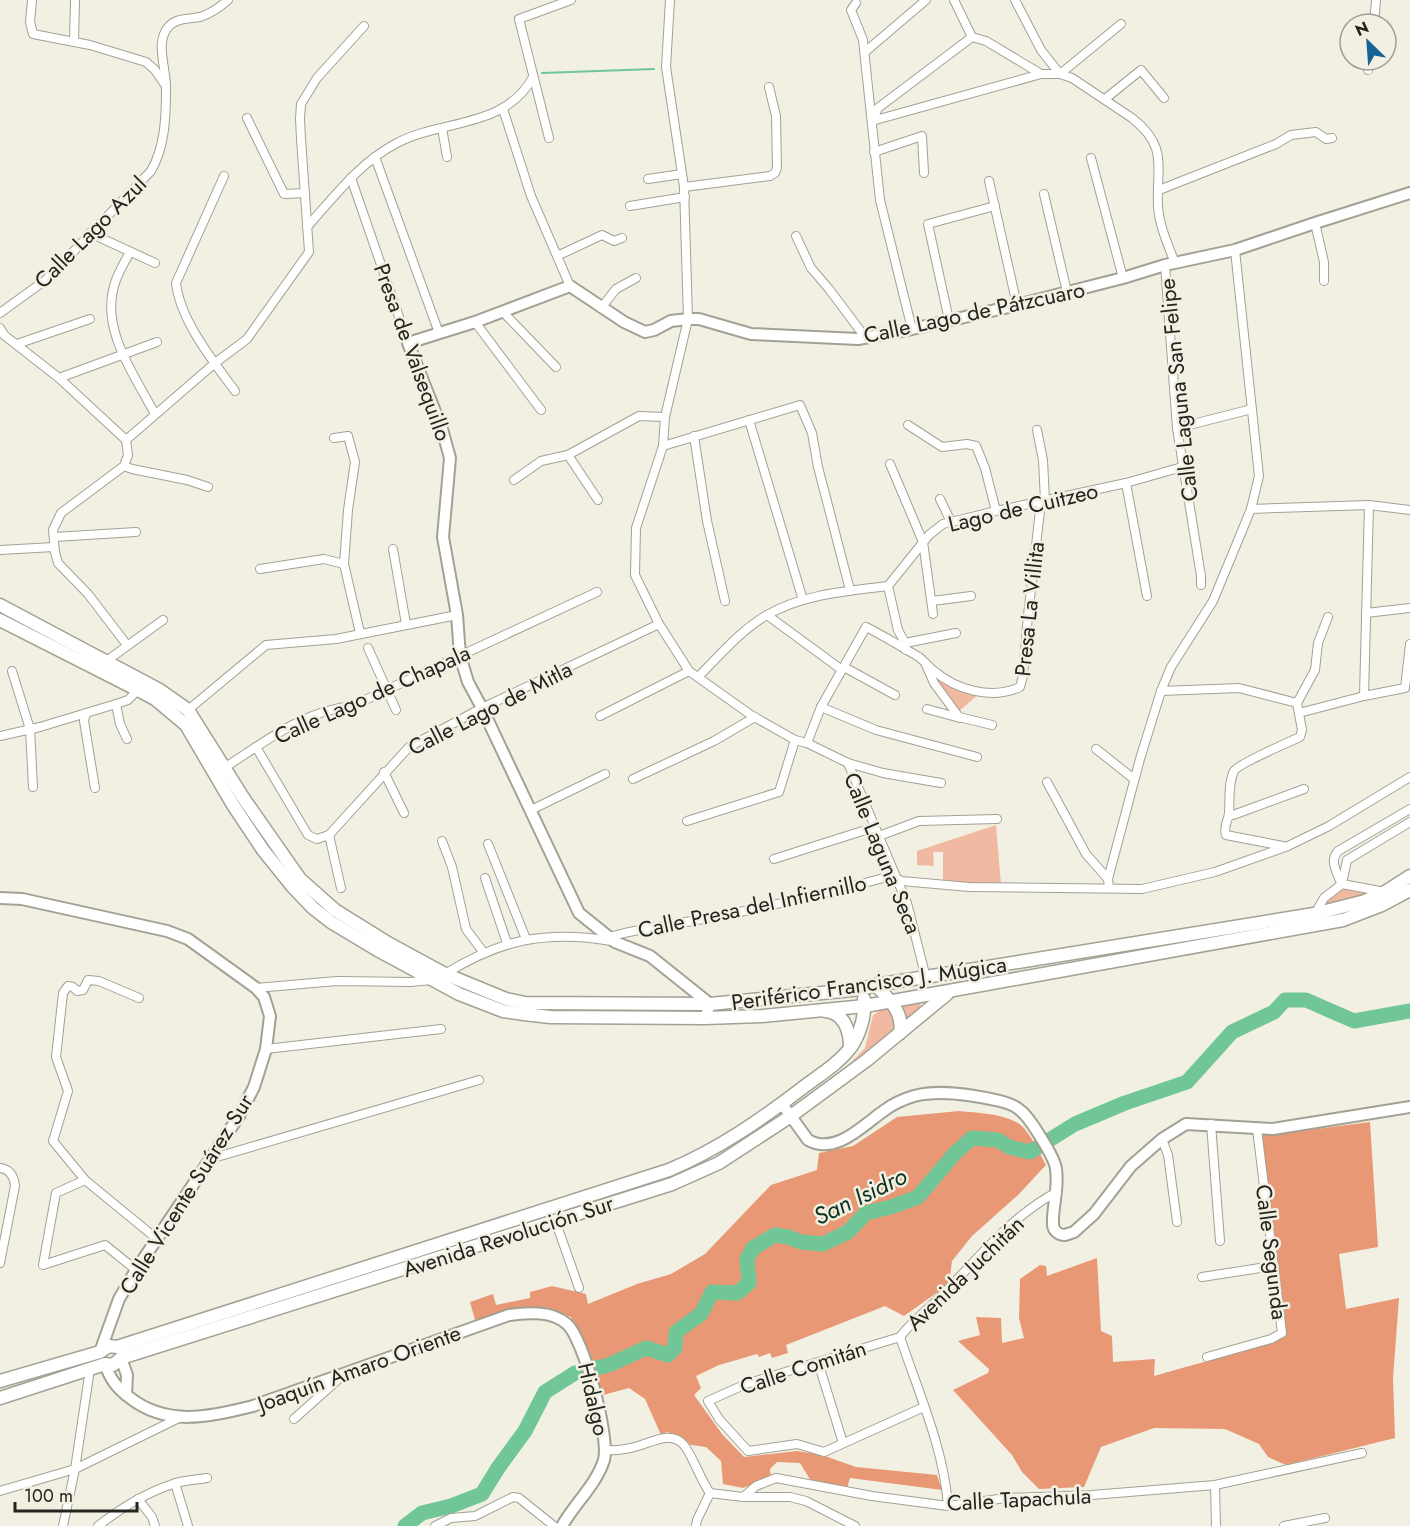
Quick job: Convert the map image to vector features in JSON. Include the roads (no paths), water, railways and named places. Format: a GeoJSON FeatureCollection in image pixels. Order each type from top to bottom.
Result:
{"type":"FeatureCollection","features":[{"type":"Feature","properties":{"kind":"main road","name":"Periférico Francisco J. Múgica"},"geometry":{"type":"LineString","coordinates":[[0,605],[158,689],[188,710],[220,770],[233,805],[263,850],[313,908],[341,928],[432,980],[481,1003],[524,1014],[550,1017],[705,1018],[762,1016],[865,1006],[1343,920],[1382,905],[1410,890]]}},
{"type":"Feature","properties":{"kind":"main road","name":"Periférico Francisco J. Múgica"},"geometry":{"type":"LineString","coordinates":[[0,621],[138,690],[154,699],[186,725],[244,799],[300,879],[335,910],[388,944],[445,974],[485,991],[525,1003],[710,1004],[862,989],[1314,914],[1365,901],[1385,892],[1410,876]]}},
{"type":"Feature","properties":{"kind":"main road","name":"Avenida Revolución Sur"},"geometry":{"type":"LineString","coordinates":[[119,1353],[672,1184],[719,1162],[791,1116],[900,1033],[949,992],[964,972]]}},
{"type":"Feature","properties":{"kind":"main road"},"geometry":{"type":"LineString","coordinates":[[876,985],[899,1012],[902,1023],[900,1033]]}},
{"type":"Feature","properties":{"kind":"main road","name":"Avenida Revolución Sur"},"geometry":{"type":"LineString","coordinates":[[119,1353],[669,1170],[720,1146],[782,1104],[837,1061],[850,1047],[860,1030],[865,1006],[862,989]]}},
{"type":"Feature","properties":{"kind":"main road"},"geometry":{"type":"LineString","coordinates":[[818,1011],[830,1011],[842,1019],[849,1032],[850,1047]]}},
{"type":"Feature","properties":{"kind":"main road","name":"Avenida Revolución Sur"},"geometry":{"type":"LineString","coordinates":[[0,1381],[100,1352],[109,1346],[119,1353]]}},
{"type":"Feature","properties":{"kind":"main road"},"geometry":{"type":"LineString","coordinates":[[100,1352],[100,1358],[105,1364]]}},
{"type":"Feature","properties":{"kind":"main road","name":"Avenida Revolución Sur"},"geometry":{"type":"LineString","coordinates":[[0,1398],[105,1364],[116,1364],[119,1353]]}},
{"type":"Feature","properties":{"kind":"street"},"geometry":{"type":"LineString","coordinates":[[32,0],[30,22],[33,34],[74,42],[146,62],[155,70],[166,87]]}},
{"type":"Feature","properties":{"kind":"street"},"geometry":{"type":"LineString","coordinates":[[74,42],[75,0]]}},
{"type":"Feature","properties":{"kind":"street","name":"Calle Lago Azul"},"geometry":{"type":"LineString","coordinates":[[0,313],[47,279],[141,184],[157,161],[163,135],[166,87],[162,42],[165,33],[177,20],[210,13],[228,0]]}},
{"type":"Feature","properties":{"kind":"street"},"geometry":{"type":"LineString","coordinates":[[549,138],[519,19],[571,0]]}},
{"type":"Feature","properties":{"kind":"street"},"geometry":{"type":"LineString","coordinates":[[670,0],[666,67],[685,197],[688,319],[665,417],[663,446],[636,528],[635,575],[659,624],[689,670],[755,717],[795,741],[807,743],[848,763],[883,773],[941,783]]}},
{"type":"Feature","properties":{"kind":"street"},"geometry":{"type":"LineString","coordinates":[[865,52],[926,0]]}},
{"type":"Feature","properties":{"kind":"street"},"geometry":{"type":"LineString","coordinates":[[954,0],[972,37],[986,41],[1041,75]]}},
{"type":"Feature","properties":{"kind":"street","name":"Calle Laguna San Felipe"},"geometry":{"type":"LineString","coordinates":[[1015,0],[1041,51],[1060,74],[1072,78],[1140,124],[1158,153],[1158,205],[1170,264],[1177,428],[1201,576],[1200,585]]}},
{"type":"Feature","properties":{"kind":"street"},"geometry":{"type":"LineString","coordinates":[[856,3],[851,10],[863,40],[865,52],[880,200],[912,329]]}},
{"type":"Feature","properties":{"kind":"street"},"geometry":{"type":"LineString","coordinates":[[872,121],[1041,75],[1060,74],[1121,24]]}},
{"type":"Feature","properties":{"kind":"street"},"geometry":{"type":"LineString","coordinates":[[126,440],[215,363],[247,339],[309,252],[300,119],[301,104],[317,78],[364,26]]}},
{"type":"Feature","properties":{"kind":"street"},"geometry":{"type":"LineString","coordinates":[[872,121],[878,108],[972,37]]}},
{"type":"Feature","properties":{"kind":"street"},"geometry":{"type":"LineString","coordinates":[[1105,99],[1141,70],[1164,98]]}},
{"type":"Feature","properties":{"kind":"street"},"geometry":{"type":"LineString","coordinates":[[307,227],[351,178],[375,157],[417,134],[492,115],[503,109],[527,88],[533,77]]}},
{"type":"Feature","properties":{"kind":"street"},"geometry":{"type":"LineString","coordinates":[[684,187],[770,176],[775,173],[777,168],[776,116],[769,87]]}},
{"type":"Feature","properties":{"kind":"street"},"geometry":{"type":"LineString","coordinates":[[408,343],[476,322],[570,286],[528,186],[503,109]]}},
{"type":"Feature","properties":{"kind":"street"},"geometry":{"type":"LineString","coordinates":[[247,118],[284,194],[305,193]]}},
{"type":"Feature","properties":{"kind":"street"},"geometry":{"type":"LineString","coordinates":[[442,128],[447,157]]}},
{"type":"Feature","properties":{"kind":"street"},"geometry":{"type":"LineString","coordinates":[[1159,190],[1276,144],[1291,135],[1316,132],[1326,139],[1332,138]]}},
{"type":"Feature","properties":{"kind":"street"},"geometry":{"type":"LineString","coordinates":[[874,152],[922,136],[924,173]]}},
{"type":"Feature","properties":{"kind":"street"},"geometry":{"type":"LineString","coordinates":[[375,157],[439,333]]}},
{"type":"Feature","properties":{"kind":"street"},"geometry":{"type":"LineString","coordinates":[[1091,158],[1123,278]]}},
{"type":"Feature","properties":{"kind":"street"},"geometry":{"type":"LineString","coordinates":[[648,179],[682,174]]}},
{"type":"Feature","properties":{"kind":"street"},"geometry":{"type":"LineString","coordinates":[[224,176],[176,283],[177,295],[192,328],[235,391]]}},
{"type":"Feature","properties":{"kind":"street","name":"Presa de Valsequillo"},"geometry":{"type":"LineString","coordinates":[[351,178],[408,343],[442,429],[450,458],[443,537],[457,615],[460,656],[468,682],[579,913],[612,939],[650,956],[710,1004]]}},
{"type":"Feature","properties":{"kind":"street"},"geometry":{"type":"LineString","coordinates":[[989,181],[1017,305]]}},
{"type":"Feature","properties":{"kind":"street","name":"Calle Lago de Pátzcuaro"},"geometry":{"type":"LineString","coordinates":[[570,286],[601,308],[645,332],[671,321],[699,319],[751,334],[858,339],[1017,305],[1170,264],[1236,250],[1410,193]]}},
{"type":"Feature","properties":{"kind":"street"},"geometry":{"type":"LineString","coordinates":[[1044,194],[1067,292]]}},
{"type":"Feature","properties":{"kind":"street"},"geometry":{"type":"LineString","coordinates":[[630,206],[685,197]]}},
{"type":"Feature","properties":{"kind":"street"},"geometry":{"type":"LineString","coordinates":[[950,320],[928,224],[995,206]]}},
{"type":"Feature","properties":{"kind":"street"},"geometry":{"type":"LineString","coordinates":[[1315,223],[1324,262],[1324,281]]}},
{"type":"Feature","properties":{"kind":"street"},"geometry":{"type":"LineString","coordinates":[[90,233],[155,263]]}},
{"type":"Feature","properties":{"kind":"street"},"geometry":{"type":"LineString","coordinates":[[556,256],[602,235],[614,241],[622,238]]}},
{"type":"Feature","properties":{"kind":"street"},"geometry":{"type":"LineString","coordinates":[[796,236],[811,268],[865,337]]}},
{"type":"Feature","properties":{"kind":"street"},"geometry":{"type":"LineString","coordinates":[[1109,888],[1108,879],[1134,779],[1161,691],[1171,667],[1213,601],[1251,509],[1259,477],[1236,250]]}},
{"type":"Feature","properties":{"kind":"street"},"geometry":{"type":"LineString","coordinates":[[130,252],[114,285],[110,305],[112,322],[123,356],[156,414]]}},
{"type":"Feature","properties":{"kind":"street"},"geometry":{"type":"LineString","coordinates":[[601,308],[616,289],[636,278]]}},
{"type":"Feature","properties":{"kind":"street"},"geometry":{"type":"LineString","coordinates":[[503,312],[556,366]]}},
{"type":"Feature","properties":{"kind":"street"},"geometry":{"type":"LineString","coordinates":[[17,344],[90,319]]}},
{"type":"Feature","properties":{"kind":"street"},"geometry":{"type":"LineString","coordinates":[[476,322],[541,410]]}},
{"type":"Feature","properties":{"kind":"street"},"geometry":{"type":"LineString","coordinates":[[0,328],[4,335],[59,378],[126,440],[128,455],[124,466],[60,513],[53,530],[58,563],[93,600],[127,645]]}},
{"type":"Feature","properties":{"kind":"street"},"geometry":{"type":"LineString","coordinates":[[59,378],[157,342]]}},
{"type":"Feature","properties":{"kind":"street"},"geometry":{"type":"LineString","coordinates":[[663,446],[800,405],[812,433],[818,466],[850,590]]}},
{"type":"Feature","properties":{"kind":"street"},"geometry":{"type":"LineString","coordinates":[[1177,428],[1252,409]]}},
{"type":"Feature","properties":{"kind":"street"},"geometry":{"type":"LineString","coordinates":[[514,480],[541,461],[568,455],[639,416],[665,417]]}},
{"type":"Feature","properties":{"kind":"street"},"geometry":{"type":"LineString","coordinates":[[749,420],[803,600]]}},
{"type":"Feature","properties":{"kind":"street"},"geometry":{"type":"LineString","coordinates":[[908,425],[942,447],[967,444],[976,446],[985,468],[996,511]]}},
{"type":"Feature","properties":{"kind":"street"},"geometry":{"type":"LineString","coordinates":[[1037,430],[1043,460],[1043,502]]}},
{"type":"Feature","properties":{"kind":"street"},"geometry":{"type":"LineString","coordinates":[[334,438],[348,436],[355,462],[348,510],[345,564],[360,633]]}},
{"type":"Feature","properties":{"kind":"street"},"geometry":{"type":"LineString","coordinates":[[694,436],[707,522],[725,601]]}},
{"type":"Feature","properties":{"kind":"street"},"geometry":{"type":"LineString","coordinates":[[568,455],[598,501]]}},
{"type":"Feature","properties":{"kind":"street"},"geometry":{"type":"LineString","coordinates":[[891,464],[923,542],[933,614]]}},
{"type":"Feature","properties":{"kind":"street"},"geometry":{"type":"LineString","coordinates":[[124,466],[208,487]]}},
{"type":"Feature","properties":{"kind":"street","name":"Lago de Cuitzeo"},"geometry":{"type":"LineString","coordinates":[[888,586],[935,529],[951,522],[1126,483],[1182,467]]}},
{"type":"Feature","properties":{"kind":"street"},"geometry":{"type":"LineString","coordinates":[[1126,483],[1147,596]]}},
{"type":"Feature","properties":{"kind":"street"},"geometry":{"type":"LineString","coordinates":[[940,499],[951,522]]}},
{"type":"Feature","properties":{"kind":"street","name":"Presa La Villita"},"geometry":{"type":"LineString","coordinates":[[843,668],[866,627],[906,646],[945,678],[980,693],[1001,693],[1020,687],[1043,502]]}},
{"type":"Feature","properties":{"kind":"street"},"geometry":{"type":"LineString","coordinates":[[1251,509],[1369,505],[1410,510]]}},
{"type":"Feature","properties":{"kind":"street"},"geometry":{"type":"LineString","coordinates":[[1364,696],[1369,505]]}},
{"type":"Feature","properties":{"kind":"street"},"geometry":{"type":"LineString","coordinates":[[54,537],[136,532]]}},
{"type":"Feature","properties":{"kind":"street"},"geometry":{"type":"LineString","coordinates":[[0,550],[54,547]]}},
{"type":"Feature","properties":{"kind":"street"},"geometry":{"type":"LineString","coordinates":[[393,549],[406,624]]}},
{"type":"Feature","properties":{"kind":"street"},"geometry":{"type":"LineString","coordinates":[[260,569],[324,559],[345,564]]}},
{"type":"Feature","properties":{"kind":"street"},"geometry":{"type":"LineString","coordinates":[[698,677],[744,632],[767,615],[803,600],[850,590],[888,586],[897,630],[906,646],[956,633]]}},
{"type":"Feature","properties":{"kind":"street","name":"Calle Lago de Chapala"},"geometry":{"type":"LineString","coordinates":[[220,770],[284,728],[332,708],[352,706],[597,592]]}},
{"type":"Feature","properties":{"kind":"street"},"geometry":{"type":"LineString","coordinates":[[932,601],[971,596]]}},
{"type":"Feature","properties":{"kind":"street"},"geometry":{"type":"LineString","coordinates":[[1366,613],[1410,608]]}},
{"type":"Feature","properties":{"kind":"street"},"geometry":{"type":"LineString","coordinates":[[188,710],[266,645],[336,639],[457,615]]}},
{"type":"Feature","properties":{"kind":"street"},"geometry":{"type":"LineString","coordinates":[[767,615],[843,668],[895,695]]}},
{"type":"Feature","properties":{"kind":"street"},"geometry":{"type":"LineString","coordinates":[[1287,846],[1226,835],[1224,829],[1229,813],[1232,783],[1237,768],[1300,737],[1302,730],[1297,703],[1315,670],[1318,643],[1328,617]]}},
{"type":"Feature","properties":{"kind":"street"},"geometry":{"type":"LineString","coordinates":[[105,662],[163,620]]}},
{"type":"Feature","properties":{"kind":"street","name":"Calle Lago de Mitla"},"geometry":{"type":"LineString","coordinates":[[329,835],[409,747],[482,708],[659,624]]}},
{"type":"Feature","properties":{"kind":"street"},"geometry":{"type":"LineString","coordinates":[[879,634],[897,630]]}},
{"type":"Feature","properties":{"kind":"street"},"geometry":{"type":"LineString","coordinates":[[1299,712],[1405,688],[1410,644]]}},
{"type":"Feature","properties":{"kind":"street"},"geometry":{"type":"LineString","coordinates":[[368,648],[396,710]]}},
{"type":"Feature","properties":{"kind":"street"},"geometry":{"type":"LineString","coordinates":[[924,661],[934,683],[961,719]]}},
{"type":"Feature","properties":{"kind":"street"},"geometry":{"type":"LineString","coordinates":[[807,743],[821,706],[843,668]]}},
{"type":"Feature","properties":{"kind":"street"},"geometry":{"type":"LineString","coordinates":[[600,716],[689,670]]}},
{"type":"Feature","properties":{"kind":"street"},"geometry":{"type":"LineString","coordinates":[[12,671],[30,729],[33,787]]}},
{"type":"Feature","properties":{"kind":"street"},"geometry":{"type":"LineString","coordinates":[[1161,691],[1239,688],[1297,703]]}},
{"type":"Feature","properties":{"kind":"street"},"geometry":{"type":"LineString","coordinates":[[0,736],[128,700],[138,690]]}},
{"type":"Feature","properties":{"kind":"street"},"geometry":{"type":"LineString","coordinates":[[116,704],[120,724],[127,739]]}},
{"type":"Feature","properties":{"kind":"street"},"geometry":{"type":"LineString","coordinates":[[821,706],[876,730],[977,757]]}},
{"type":"Feature","properties":{"kind":"street"},"geometry":{"type":"LineString","coordinates":[[927,709],[992,725]]}},
{"type":"Feature","properties":{"kind":"street"},"geometry":{"type":"LineString","coordinates":[[86,713],[84,721],[95,788]]}},
{"type":"Feature","properties":{"kind":"street"},"geometry":{"type":"LineString","coordinates":[[633,779],[714,741],[755,717]]}},
{"type":"Feature","properties":{"kind":"street"},"geometry":{"type":"LineString","coordinates":[[687,821],[779,792],[795,741]]}},
{"type":"Feature","properties":{"kind":"street"},"geometry":{"type":"LineString","coordinates":[[256,747],[308,835],[317,839],[329,835],[341,888]]}},
{"type":"Feature","properties":{"kind":"street"},"geometry":{"type":"LineString","coordinates":[[1096,749],[1134,779]]}},
{"type":"Feature","properties":{"kind":"street","name":"Calle Laguna Seca"},"geometry":{"type":"LineString","coordinates":[[848,763],[915,928],[926,978]]}},
{"type":"Feature","properties":{"kind":"street"},"geometry":{"type":"LineString","coordinates":[[384,772],[404,813]]}},
{"type":"Feature","properties":{"kind":"street"},"geometry":{"type":"LineString","coordinates":[[531,810],[605,774]]}},
{"type":"Feature","properties":{"kind":"street","name":"Calle Presa del Infiernillo"},"geometry":{"type":"LineString","coordinates":[[445,974],[471,958],[507,943],[526,939],[576,936],[612,939],[626,932],[700,920],[896,877],[902,881],[969,887],[1142,889],[1215,872],[1287,846],[1329,826],[1410,777]]}},
{"type":"Feature","properties":{"kind":"street"},"geometry":{"type":"LineString","coordinates":[[1047,782],[1086,854],[1108,879]]}},
{"type":"Feature","properties":{"kind":"street"},"geometry":{"type":"LineString","coordinates":[[1229,813],[1233,815],[1304,789]]}},
{"type":"Feature","properties":{"kind":"street"},"geometry":{"type":"LineString","coordinates":[[1342,884],[1333,862],[1334,856],[1370,831],[1410,809]]}},
{"type":"Feature","properties":{"kind":"street"},"geometry":{"type":"LineString","coordinates":[[879,836],[919,821],[997,819]]}},
{"type":"Feature","properties":{"kind":"street"},"geometry":{"type":"LineString","coordinates":[[1314,914],[1324,898],[1342,884],[1347,860],[1410,822]]}},
{"type":"Feature","properties":{"kind":"street"},"geometry":{"type":"LineString","coordinates":[[774,859],[874,827]]}},
{"type":"Feature","properties":{"kind":"street"},"geometry":{"type":"LineString","coordinates":[[1370,831],[1377,842]]}},
{"type":"Feature","properties":{"kind":"street"},"geometry":{"type":"LineString","coordinates":[[442,841],[452,867],[466,929],[484,953]]}},
{"type":"Feature","properties":{"kind":"street"},"geometry":{"type":"LineString","coordinates":[[488,844],[526,939]]}},
{"type":"Feature","properties":{"kind":"street"},"geometry":{"type":"LineString","coordinates":[[485,878],[507,943]]}},
{"type":"Feature","properties":{"kind":"street"},"geometry":{"type":"LineString","coordinates":[[1342,884],[1385,892]]}},
{"type":"Feature","properties":{"kind":"street"},"geometry":{"type":"LineString","coordinates":[[0,898],[22,899],[167,931],[188,939],[256,988],[336,981],[432,980]]}},
{"type":"Feature","properties":{"kind":"street"},"geometry":{"type":"LineString","coordinates":[[139,998],[99,981],[88,980],[83,990],[77,991],[68,986],[63,993],[56,1057],[68,1091],[52,1137],[85,1180],[157,1239]]}},
{"type":"Feature","properties":{"kind":"street","name":"Calle Vicente Suárez Sur"},"geometry":{"type":"LineString","coordinates":[[100,1352],[119,1299],[239,1116],[254,1087],[266,1049],[270,1016],[264,997],[256,988]]}},
{"type":"Feature","properties":{"kind":"street"},"geometry":{"type":"LineString","coordinates":[[705,1018],[710,1004]]}},
{"type":"Feature","properties":{"kind":"street"},"geometry":{"type":"LineString","coordinates":[[266,1049],[441,1029]]}},
{"type":"Feature","properties":{"kind":"street"},"geometry":{"type":"LineString","coordinates":[[210,1159],[479,1080]]}},
{"type":"Feature","properties":{"kind":"street"},"geometry":{"type":"LineString","coordinates":[[782,1104],[808,1140],[824,1144],[854,1134],[886,1109],[913,1097],[929,1094],[965,1095],[1003,1102],[1023,1112],[1051,1154],[1056,1167],[1057,1192],[1053,1224],[1057,1232],[1065,1235],[1074,1232],[1094,1214],[1123,1176],[1162,1139],[1186,1124],[1273,1129],[1410,1107]]}},
{"type":"Feature","properties":{"kind":"street"},"geometry":{"type":"LineString","coordinates":[[1211,1124],[1220,1241]]}},
{"type":"Feature","properties":{"kind":"street","name":"Calle Segunda"},"geometry":{"type":"LineString","coordinates":[[1207,1357],[1271,1339],[1282,1333],[1257,1129]]}},
{"type":"Feature","properties":{"kind":"street"},"geometry":{"type":"LineString","coordinates":[[1162,1139],[1168,1155],[1177,1222]]}},
{"type":"Feature","properties":{"kind":"street"},"geometry":{"type":"LineString","coordinates":[[0,1168],[8,1170],[15,1186],[0,1263]]}},
{"type":"Feature","properties":{"kind":"street"},"geometry":{"type":"LineString","coordinates":[[85,1180],[56,1193],[44,1265],[105,1245],[136,1270]]}},
{"type":"Feature","properties":{"kind":"street","name":"Avenida Juchitán"},"geometry":{"type":"LineString","coordinates":[[948,1506],[947,1480],[900,1336],[1005,1230],[1040,1202],[1057,1192]]}},
{"type":"Feature","properties":{"kind":"street"},"geometry":{"type":"LineString","coordinates":[[555,1220],[579,1288]]}},
{"type":"Feature","properties":{"kind":"street"},"geometry":{"type":"LineString","coordinates":[[1202,1277],[1273,1266]]}},
{"type":"Feature","properties":{"kind":"street","name":"Joaquín Amaro Oriente"},"geometry":{"type":"LineString","coordinates":[[126,1395],[140,1406],[160,1415],[182,1417],[219,1415],[343,1375],[499,1319],[529,1312],[558,1318],[567,1324],[576,1335],[581,1347]]}},
{"type":"Feature","properties":{"kind":"street"},"geometry":{"type":"LineString","coordinates":[[107,1331],[119,1353],[126,1376],[126,1395]]}},
{"type":"Feature","properties":{"kind":"street","name":"Calle Comitán"},"geometry":{"type":"LineString","coordinates":[[843,1443],[824,1452],[797,1444],[748,1451],[719,1419],[708,1401],[733,1389],[900,1336]]}},
{"type":"Feature","properties":{"kind":"street","name":"Hidalgo"},"geometry":{"type":"LineString","coordinates":[[581,1347],[596,1399],[606,1450]]}},
{"type":"Feature","properties":{"kind":"street"},"geometry":{"type":"LineString","coordinates":[[818,1362],[843,1443],[924,1407]]}},
{"type":"Feature","properties":{"kind":"street"},"geometry":{"type":"LineString","coordinates":[[105,1364],[113,1381],[126,1395]]}},
{"type":"Feature","properties":{"kind":"street"},"geometry":{"type":"LineString","coordinates":[[63,1526],[75,1468],[90,1369]]}},
{"type":"Feature","properties":{"kind":"street"},"geometry":{"type":"LineString","coordinates":[[294,1419],[343,1375]]}},
{"type":"Feature","properties":{"kind":"street"},"geometry":{"type":"LineString","coordinates":[[0,1491],[75,1468],[182,1417]]}},
{"type":"Feature","properties":{"kind":"street"},"geometry":{"type":"LineString","coordinates":[[562,1526],[596,1479],[606,1450],[639,1446],[658,1438],[675,1439],[684,1444],[710,1493],[743,1497],[790,1497],[806,1501],[855,1526]]}},
{"type":"Feature","properties":{"kind":"street","name":"Calle Tapachula"},"geometry":{"type":"LineString","coordinates":[[743,1497],[756,1486],[776,1478],[872,1496],[948,1506],[1006,1498],[1092,1495],[1215,1485],[1362,1453]]}},
{"type":"Feature","properties":{"kind":"street"},"geometry":{"type":"LineString","coordinates":[[98,1526],[138,1499],[175,1483],[207,1478]]}},
{"type":"Feature","properties":{"kind":"street"},"geometry":{"type":"LineString","coordinates":[[175,1483],[189,1526]]}},
{"type":"Feature","properties":{"kind":"street"},"geometry":{"type":"LineString","coordinates":[[1215,1485],[1216,1526]]}},
{"type":"Feature","properties":{"kind":"street"},"geometry":{"type":"LineString","coordinates":[[696,1526],[710,1493]]}},
{"type":"Feature","properties":{"kind":"street"},"geometry":{"type":"LineString","coordinates":[[435,1526],[451,1518],[475,1516],[513,1497],[519,1498],[554,1526]]}},
{"type":"Feature","properties":{"kind":"street"},"geometry":{"type":"LineString","coordinates":[[138,1499],[152,1517],[155,1526]]}},
{"type":"Feature","properties":{"kind":"street"},"geometry":{"type":"LineString","coordinates":[[1284,1526],[1325,1518]]}},
{"type":"Feature","properties":{"kind":"waterway"},"geometry":{"type":"LineString","coordinates":[[542,73],[654,69]]}},
{"type":"Feature","properties":{"kind":"waterway","name":"San Isidro"},"geometry":{"type":"LineString","coordinates":[[405,1526],[422,1513],[451,1506],[482,1494],[525,1431],[545,1392],[575,1373],[609,1365],[646,1348],[668,1355],[675,1348],[676,1332],[701,1314],[712,1292],[737,1293],[749,1283],[747,1259],[753,1248],[775,1235],[801,1242],[823,1244],[848,1232],[866,1213],[918,1197],[955,1153],[972,1138],[998,1140],[1009,1147],[1030,1152],[1075,1124],[1125,1103],[1187,1082],[1232,1032],[1274,1012],[1285,1000],[1306,1000],[1354,1021],[1410,1011]]}}]}
